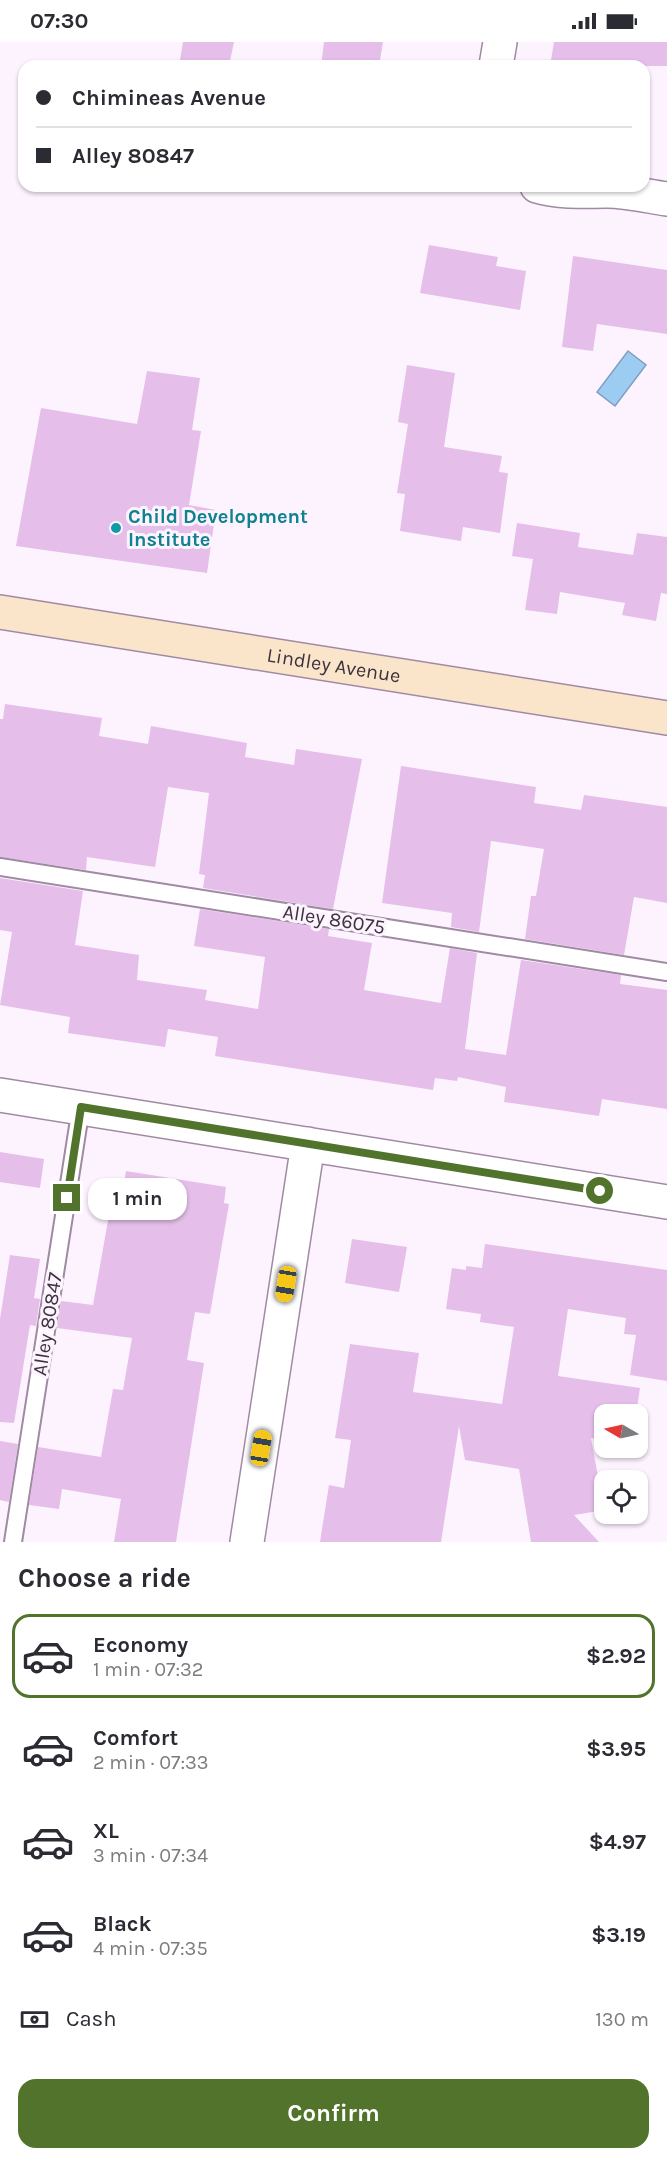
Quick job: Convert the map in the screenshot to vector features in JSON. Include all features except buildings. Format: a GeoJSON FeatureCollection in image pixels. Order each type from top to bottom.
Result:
{"type":"FeatureCollection","features":[{"type":"Feature","properties":{"kind":"main road","name":"Lindley Avenue"},"geometry":{"type":"LineString","coordinates":[[0,612],[667,718]]}},
{"type":"Feature","properties":{"kind":"street"},"geometry":{"type":"LineString","coordinates":[[497,60],[500,42]]}},
{"type":"Feature","properties":{"kind":"street"},"geometry":{"type":"LineString","coordinates":[[616,192],[667,199]]}},
{"type":"Feature","properties":{"kind":"street"},"geometry":{"type":"LineString","coordinates":[[0,1095],[667,1202]]}},
{"type":"Feature","properties":{"kind":"street"},"geometry":{"type":"LineString","coordinates":[[247,1542],[308,1144]]}},
{"type":"Feature","properties":{"kind":"lane","name":"Alley 86075"},"geometry":{"type":"LineString","coordinates":[[0,867],[667,972]]}},
{"type":"Feature","properties":{"kind":"lane","name":"Alley 80847"},"geometry":{"type":"LineString","coordinates":[[14,1542],[81,1107]]}},
{"type":"Feature","properties":{"kind":"water"},"geometry":{"type":"Polygon","coordinates":[[[628,351],[646,365],[615,406],[597,392],[628,351]]]}},
{"type":"Feature","properties":{"kind":"place","name":"Child Development Institute"},"geometry":{"type":"Point","coordinates":[116,528]}},
{"type":"Feature","properties":{"kind":"route"},"geometry":{"type":"LineString","coordinates":[[67,1198],[81,1107],[600,1191]]}}]}
